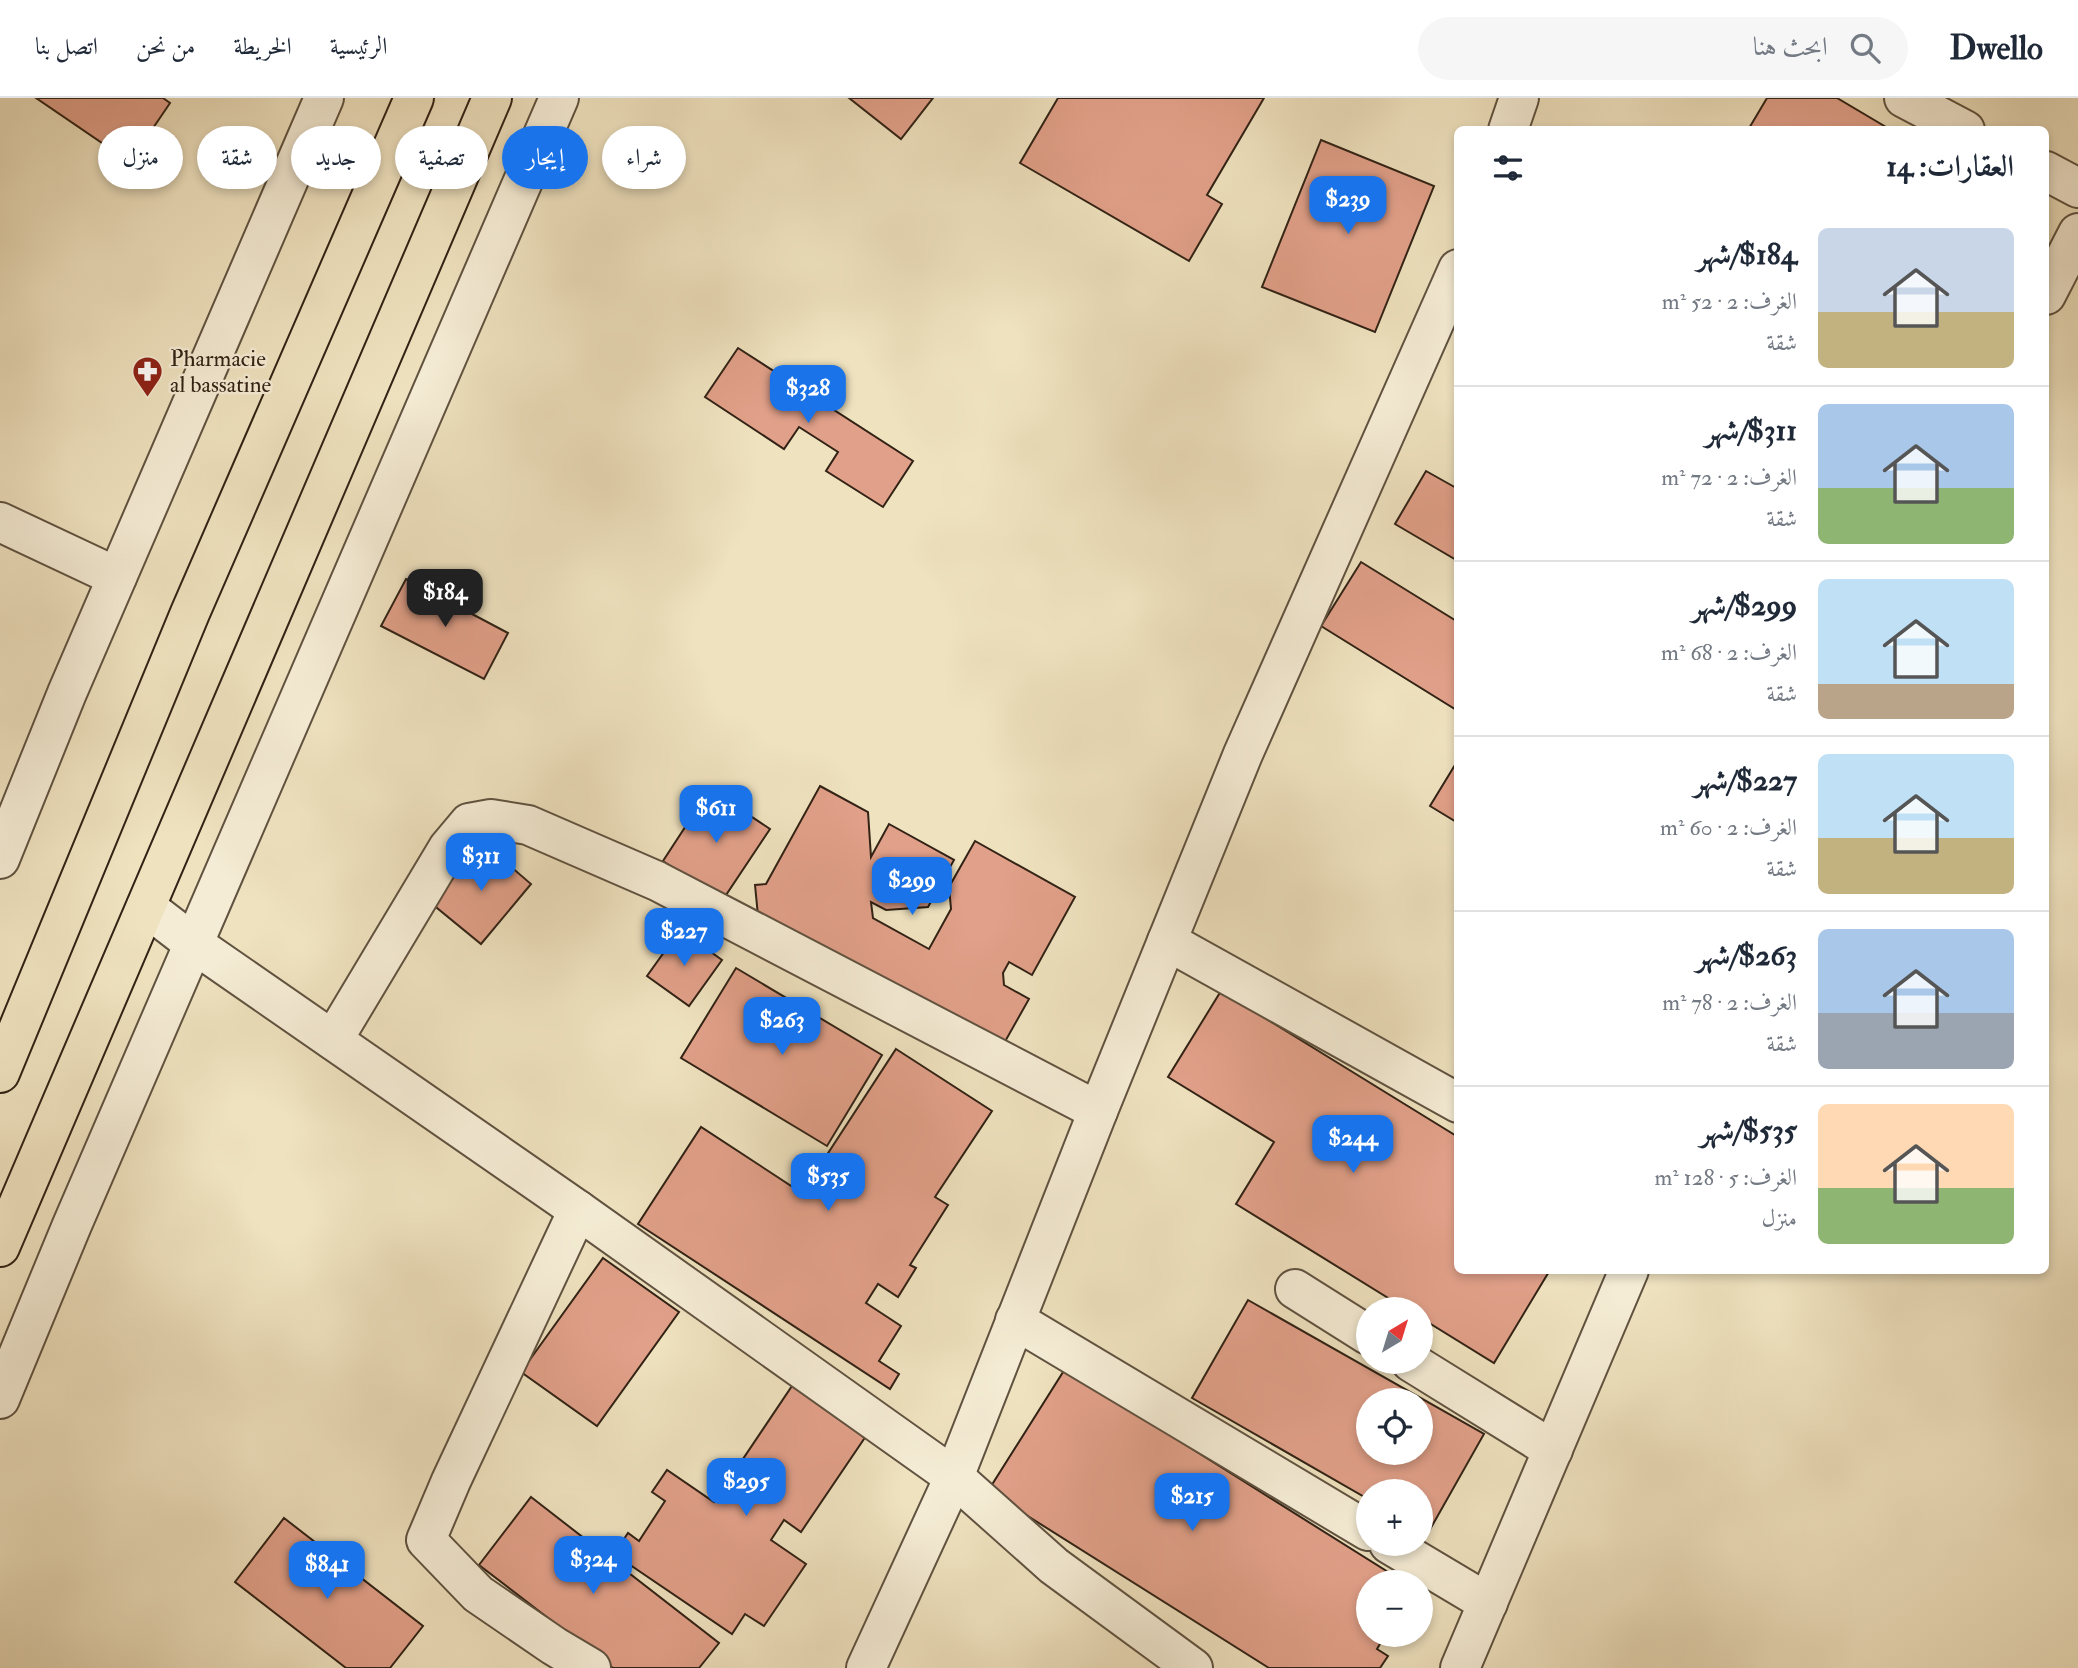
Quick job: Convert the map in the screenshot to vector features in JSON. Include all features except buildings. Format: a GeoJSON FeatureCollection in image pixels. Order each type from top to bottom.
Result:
{"type":"FeatureCollection","features":[{"type":"Feature","properties":{"kind":"highway"},"geometry":{"type":"LineString","coordinates":[[0,1073],[190,613],[414,98]]}},
{"type":"Feature","properties":{"kind":"highway"},"geometry":{"type":"LineString","coordinates":[[0,1247],[492,98]]}},
{"type":"Feature","properties":{"kind":"street"},"geometry":{"type":"LineString","coordinates":[[0,859],[67,693],[324,98]]}},
{"type":"Feature","properties":{"kind":"street"},"geometry":{"type":"LineString","coordinates":[[0,1399],[77,1213],[559,98]]}},
{"type":"Feature","properties":{"kind":"street"},"geometry":{"type":"LineString","coordinates":[[1509,126],[1519,98]]}},
{"type":"Feature","properties":{"kind":"street"},"geometry":{"type":"LineString","coordinates":[[1904,98],[1957,126]]}},
{"type":"Feature","properties":{"kind":"street"},"geometry":{"type":"LineString","coordinates":[[2049,173],[2078,188]]}},
{"type":"Feature","properties":{"kind":"street"},"geometry":{"type":"LineString","coordinates":[[2049,289],[2078,233]]}},
{"type":"Feature","properties":{"kind":"street"},"geometry":{"type":"LineString","coordinates":[[866,1668],[954,1476],[1014,1320],[1243,754],[1454,278]]}},
{"type":"Feature","properties":{"kind":"street"},"geometry":{"type":"LineString","coordinates":[[0,522],[117,577]]}},
{"type":"Feature","properties":{"kind":"street"},"geometry":{"type":"LineString","coordinates":[[333,1040],[448,849],[469,823],[491,819],[528,825],[657,881],[1098,1111]]}},
{"type":"Feature","properties":{"kind":"street"},"geometry":{"type":"LineString","coordinates":[[146,907],[194,944],[578,1210],[954,1476],[1054,1566],[1194,1668]]}},
{"type":"Feature","properties":{"kind":"street"},"geometry":{"type":"LineString","coordinates":[[1167,941],[1454,1100]]}},
{"type":"Feature","properties":{"kind":"street"},"geometry":{"type":"LineString","coordinates":[[578,1210],[426,1541],[478,1594],[591,1668]]}},
{"type":"Feature","properties":{"kind":"street"},"geometry":{"type":"LineString","coordinates":[[1460,1668],[1627,1274]]}},
{"type":"Feature","properties":{"kind":"street"},"geometry":{"type":"LineString","coordinates":[[1295,1289],[1356,1327]]}},
{"type":"Feature","properties":{"kind":"street"},"geometry":{"type":"LineString","coordinates":[[1014,1320],[1356,1524]]}},
{"type":"Feature","properties":{"kind":"street"},"geometry":{"type":"LineString","coordinates":[[1430,1374],[1553,1450]]}},
{"type":"Feature","properties":{"kind":"street"},"geometry":{"type":"LineString","coordinates":[[1409,1556],[1488,1603]]}},
{"type":"Feature","properties":{"kind":"place","name":"Pharmacie al bassatine"},"geometry":{"type":"Point","coordinates":[147,398]}}]}
